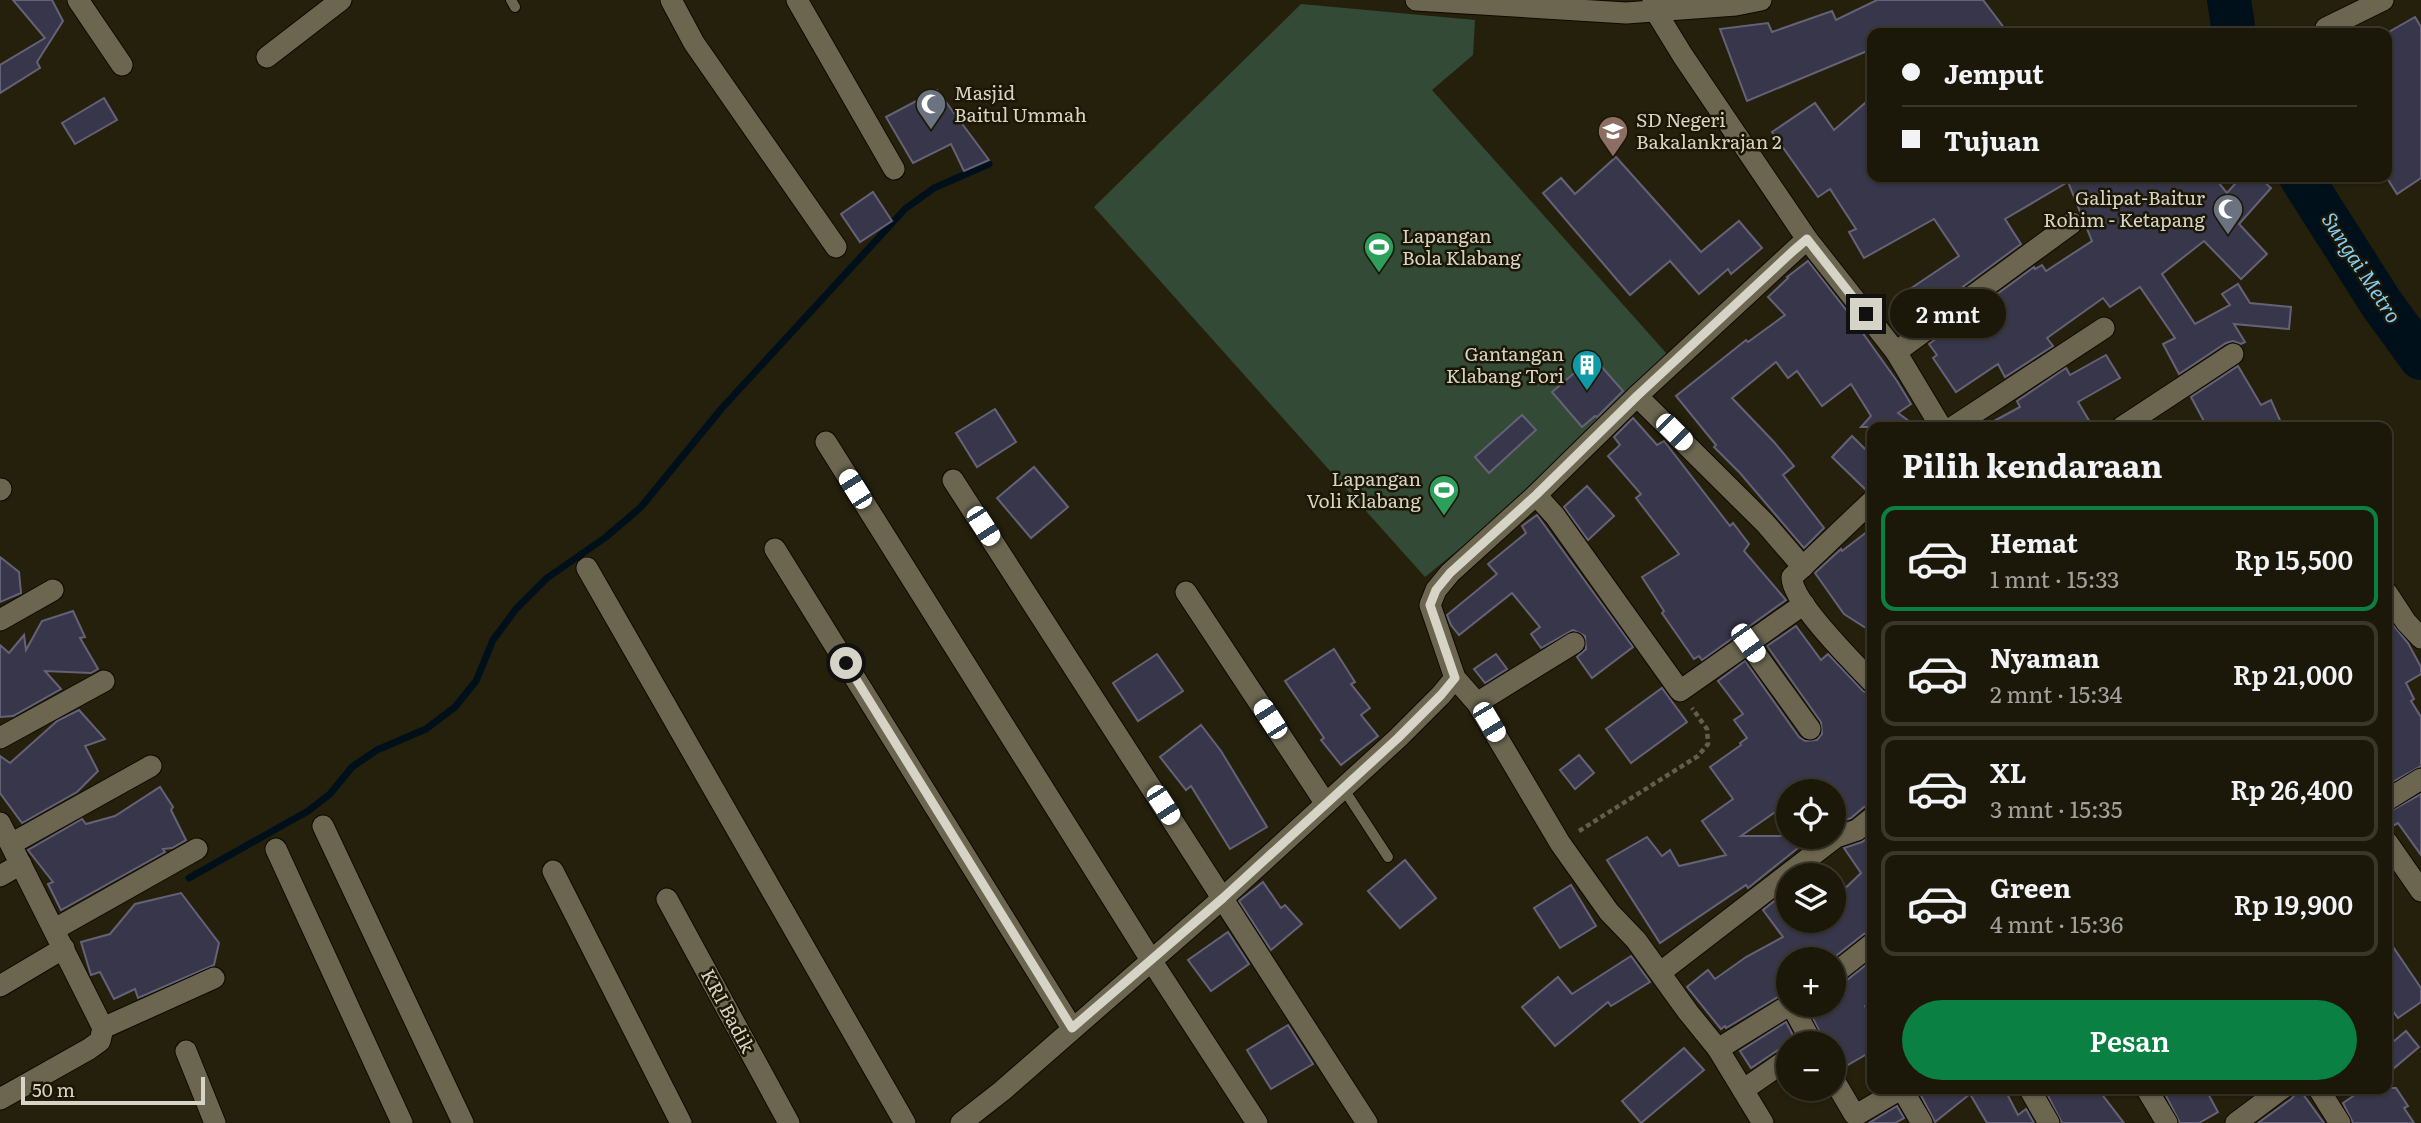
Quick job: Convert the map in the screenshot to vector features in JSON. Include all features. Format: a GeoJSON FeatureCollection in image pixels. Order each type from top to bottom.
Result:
{"type":"FeatureCollection","features":[{"type":"Feature","properties":{"kind":"street"},"geometry":{"type":"LineString","coordinates":[[78,0],[122,65]]}},
{"type":"Feature","properties":{"kind":"street"},"geometry":{"type":"LineString","coordinates":[[267,57],[341,0]]}},
{"type":"Feature","properties":{"kind":"street"},"geometry":{"type":"LineString","coordinates":[[671,0],[694,43],[836,247]]}},
{"type":"Feature","properties":{"kind":"street"},"geometry":{"type":"LineString","coordinates":[[797,0],[894,169]]}},
{"type":"Feature","properties":{"kind":"street"},"geometry":{"type":"LineString","coordinates":[[1416,0],[1626,13],[1654,6],[1736,5],[1761,0]]}},
{"type":"Feature","properties":{"kind":"street"},"geometry":{"type":"LineString","coordinates":[[2326,28],[2383,0]]}},
{"type":"Feature","properties":{"kind":"street"},"geometry":{"type":"LineString","coordinates":[[1654,6],[1807,239],[1896,352],[1938,422]]}},
{"type":"Feature","properties":{"kind":"street"},"geometry":{"type":"LineString","coordinates":[[1896,352],[2072,223]]}},
{"type":"Feature","properties":{"kind":"street"},"geometry":{"type":"LineString","coordinates":[[1763,1123],[1755,1081],[1718,1049],[1636,940],[1609,912],[1560,843],[1477,703],[1455,678],[1430,605],[1436,590],[1450,573],[1807,239]]}},
{"type":"Feature","properties":{"kind":"street"},"geometry":{"type":"LineString","coordinates":[[1961,422],[2104,328]]}},
{"type":"Feature","properties":{"kind":"street"},"geometry":{"type":"LineString","coordinates":[[2130,422],[2233,354]]}},
{"type":"Feature","properties":{"kind":"street"},"geometry":{"type":"LineString","coordinates":[[1637,396],[1765,523],[1803,567]]}},
{"type":"Feature","properties":{"kind":"street"},"geometry":{"type":"LineString","coordinates":[[826,442],[1151,960],[1257,1123]]}},
{"type":"Feature","properties":{"kind":"street"},"geometry":{"type":"LineString","coordinates":[[953,480],[1367,1123]]}},
{"type":"Feature","properties":{"kind":"street"},"geometry":{"type":"LineString","coordinates":[[1536,495],[1555,516],[1680,691],[1804,604]]}},
{"type":"Feature","properties":{"kind":"street"},"geometry":{"type":"LineString","coordinates":[[1867,505],[1792,577],[1792,584],[1804,604],[1867,677]]}},
{"type":"Feature","properties":{"kind":"street"},"geometry":{"type":"LineString","coordinates":[[775,549],[1072,1028]]}},
{"type":"Feature","properties":{"kind":"street"},"geometry":{"type":"LineString","coordinates":[[587,569],[905,1123]]}},
{"type":"Feature","properties":{"kind":"street"},"geometry":{"type":"LineString","coordinates":[[0,620],[53,590]]}},
{"type":"Feature","properties":{"kind":"street"},"geometry":{"type":"LineString","coordinates":[[1186,592],[1326,804]]}},
{"type":"Feature","properties":{"kind":"street"},"geometry":{"type":"LineString","coordinates":[[2392,601],[2421,638]]}},
{"type":"Feature","properties":{"kind":"street"},"geometry":{"type":"LineString","coordinates":[[1477,703],[1574,643]]}},
{"type":"Feature","properties":{"kind":"street"},"geometry":{"type":"LineString","coordinates":[[1748,643],[1810,729]]}},
{"type":"Feature","properties":{"kind":"street"},"geometry":{"type":"LineString","coordinates":[[961,1123],[1002,1091],[1223,898],[1407,730],[1455,678]]}},
{"type":"Feature","properties":{"kind":"street"},"geometry":{"type":"LineString","coordinates":[[0,738],[104,681]]}},
{"type":"Feature","properties":{"kind":"street"},"geometry":{"type":"LineString","coordinates":[[11,844],[151,766]]}},
{"type":"Feature","properties":{"kind":"street"},"geometry":{"type":"LineString","coordinates":[[2392,797],[2421,779]]}},
{"type":"Feature","properties":{"kind":"street"},"geometry":{"type":"LineString","coordinates":[[1661,972],[1836,837],[1857,830],[1867,822]]}},
{"type":"Feature","properties":{"kind":"street"},"geometry":{"type":"LineString","coordinates":[[0,823],[103,1028],[100,1041],[89,1049],[0,1100]]}},
{"type":"Feature","properties":{"kind":"street"},"geometry":{"type":"LineString","coordinates":[[323,826],[463,1123]]}},
{"type":"Feature","properties":{"kind":"street"},"geometry":{"type":"LineString","coordinates":[[0,986],[59,938],[197,849]]}},
{"type":"Feature","properties":{"kind":"street"},"geometry":{"type":"LineString","coordinates":[[276,849],[402,1123]]}},
{"type":"Feature","properties":{"kind":"street"},"geometry":{"type":"LineString","coordinates":[[2392,849],[2421,891]]}},
{"type":"Feature","properties":{"kind":"street"},"geometry":{"type":"LineString","coordinates":[[0,876],[21,864]]}},
{"type":"Feature","properties":{"kind":"street"},"geometry":{"type":"LineString","coordinates":[[554,871],[681,1123]]}},
{"type":"Feature","properties":{"kind":"street","name":"KRI Badik"},"geometry":{"type":"LineString","coordinates":[[667,899],[789,1123]]}},
{"type":"Feature","properties":{"kind":"street"},"geometry":{"type":"LineString","coordinates":[[1846,965],[1867,948]]}},
{"type":"Feature","properties":{"kind":"street"},"geometry":{"type":"LineString","coordinates":[[103,1028],[214,978]]}},
{"type":"Feature","properties":{"kind":"street"},"geometry":{"type":"LineString","coordinates":[[1718,1049],[1791,1004],[1806,1031]]}},
{"type":"Feature","properties":{"kind":"street"},"geometry":{"type":"LineString","coordinates":[[186,1051],[215,1123]]}},
{"type":"Feature","properties":{"kind":"street"},"geometry":{"type":"LineString","coordinates":[[1755,1081],[1776,1067]]}},
{"type":"Feature","properties":{"kind":"street"},"geometry":{"type":"LineString","coordinates":[[1846,1100],[1854,1114],[1858,1114],[1892,1094]]}},
{"type":"Feature","properties":{"kind":"street"},"geometry":{"type":"LineString","coordinates":[[1905,1094],[1922,1123]]}},
{"type":"Feature","properties":{"kind":"street"},"geometry":{"type":"LineString","coordinates":[[2032,1094],[2049,1123]]}},
{"type":"Feature","properties":{"kind":"street"},"geometry":{"type":"LineString","coordinates":[[2150,1094],[2167,1123]]}},
{"type":"Feature","properties":{"kind":"street"},"geometry":{"type":"LineString","coordinates":[[2236,1123],[2275,1094]]}},
{"type":"Feature","properties":{"kind":"street"},"geometry":{"type":"LineString","coordinates":[[2322,1094],[2340,1123]]}},
{"type":"Feature","properties":{"kind":"lane"},"geometry":{"type":"LineString","coordinates":[[1343,788],[1388,857]]}},
{"type":"Feature","properties":{"kind":"path"},"geometry":{"type":"LineString","coordinates":[[1560,843],[1698,755],[1708,744],[1707,729],[1680,691]]}},
{"type":"Feature","properties":{"kind":"green space"},"geometry":{"type":"Polygon","coordinates":[[[1301,4],[1475,20],[1473,55],[1432,90],[1667,354],[1502,514],[1425,577],[1094,207],[1301,4]]]}},
{"type":"Feature","properties":{"kind":"building"},"geometry":{"type":"Polygon","coordinates":[[[13,0],[52,0],[63,21],[37,62],[40,68],[0,93],[0,65],[45,38],[13,0]]]}},
{"type":"Feature","properties":{"kind":"building"},"geometry":{"type":"Polygon","coordinates":[[[1877,0],[1983,0],[2004,28],[1867,28],[1867,51],[1747,101],[1720,29],[1768,23],[1772,32],[1832,11],[1836,20],[1877,0]]]}},
{"type":"Feature","properties":{"kind":"building"},"geometry":{"type":"Polygon","coordinates":[[[2415,17],[2421,27],[2421,178],[2397,194],[2390,182],[2392,182],[2392,30],[2415,17]]]}},
{"type":"Feature","properties":{"kind":"building","name":"Masjid Baitul Ummah"},"geometry":{"type":"Polygon","coordinates":[[[937,90],[989,160],[964,171],[951,144],[913,163],[886,117],[937,90]]]}},
{"type":"Feature","properties":{"kind":"building"},"geometry":{"type":"Polygon","coordinates":[[[104,98],[117,120],[75,144],[62,123],[104,98]]]}},
{"type":"Feature","properties":{"kind":"building"},"geometry":{"type":"Polygon","coordinates":[[[1867,101],[1867,182],[2068,182],[2005,219],[2021,244],[1915,322],[1898,297],[1959,256],[1934,219],[1864,258],[1849,232],[1856,229],[1830,189],[1818,197],[1772,132],[1815,103],[1834,130],[1867,101]]]}},
{"type":"Feature","properties":{"kind":"building"},"geometry":{"type":"Polygon","coordinates":[[[1616,157],[1701,252],[1739,221],[1762,248],[1731,274],[1728,269],[1699,294],[1670,261],[1630,295],[1543,193],[1561,178],[1575,194],[1616,157]]]}},
{"type":"Feature","properties":{"kind":"building"},"geometry":{"type":"Polygon","coordinates":[[[2068,182],[2218,182],[2227,193],[2237,182],[2264,182],[2271,188],[2239,224],[2267,254],[2241,279],[2204,241],[2162,274],[2195,324],[2230,305],[2222,294],[2238,284],[2250,303],[2291,307],[2289,329],[2234,324],[2245,342],[2226,343],[2179,374],[2163,344],[2175,338],[2140,287],[2110,307],[2103,298],[2047,338],[2053,346],[2005,377],[1998,364],[1956,392],[1933,358],[1937,355],[1929,344],[2034,267],[2035,269],[2042,265],[2046,271],[2092,241],[2068,182]]]}},
{"type":"Feature","properties":{"kind":"building"},"geometry":{"type":"Polygon","coordinates":[[[873,192],[892,221],[860,242],[841,214],[873,192]]]}},
{"type":"Feature","properties":{"kind":"building"},"geometry":{"type":"Polygon","coordinates":[[[1808,261],[1847,311],[1911,404],[1898,413],[1910,422],[1867,422],[1867,427],[1861,427],[1871,416],[1851,384],[1822,406],[1797,371],[1788,378],[1776,362],[1732,398],[1794,466],[1783,475],[1824,528],[1804,548],[1740,473],[1714,447],[1716,445],[1676,396],[1746,340],[1748,342],[1785,315],[1768,297],[1787,277],[1808,261]]]}},
{"type":"Feature","properties":{"kind":"building"},"geometry":{"type":"Polygon","coordinates":[[[2106,355],[2120,378],[2078,402],[2090,422],[1992,422],[2020,407],[2017,401],[2066,368],[2070,375],[2106,355]]]}},
{"type":"Feature","properties":{"kind":"building","name":"Gantangan Klabang Tori"},"geometry":{"type":"Polygon","coordinates":[[[1593,357],[1623,391],[1597,417],[1582,427],[1552,392],[1593,357]]]}},
{"type":"Feature","properties":{"kind":"building"},"geometry":{"type":"Polygon","coordinates":[[[2238,366],[2261,405],[2271,400],[2281,422],[2204,422],[2191,397],[2238,366]]]}},
{"type":"Feature","properties":{"kind":"building"},"geometry":{"type":"Polygon","coordinates":[[[995,409],[1016,442],[977,467],[956,433],[995,409]]]}},
{"type":"Feature","properties":{"kind":"building"},"geometry":{"type":"Polygon","coordinates":[[[1522,415],[1536,430],[1489,473],[1475,457],[1522,415]]]}},
{"type":"Feature","properties":{"kind":"building"},"geometry":{"type":"Polygon","coordinates":[[[1633,418],[1657,445],[1664,441],[1730,526],[1733,523],[1749,544],[1744,551],[1786,600],[1702,660],[1699,656],[1694,659],[1662,613],[1664,611],[1642,577],[1679,554],[1636,498],[1641,494],[1608,456],[1620,445],[1614,437],[1633,418]]]}},
{"type":"Feature","properties":{"kind":"building"},"geometry":{"type":"Polygon","coordinates":[[[1852,436],[1867,451],[1867,490],[1866,490],[1832,457],[1852,436]]]}},
{"type":"Feature","properties":{"kind":"building"},"geometry":{"type":"Polygon","coordinates":[[[1034,467],[1068,507],[1031,538],[997,498],[1034,467]]]}},
{"type":"Feature","properties":{"kind":"building"},"geometry":{"type":"Polygon","coordinates":[[[1587,486],[1614,516],[1588,540],[1564,507],[1587,486]]]}},
{"type":"Feature","properties":{"kind":"building"},"geometry":{"type":"Polygon","coordinates":[[[1537,515],[1633,647],[1592,678],[1577,657],[1586,649],[1585,636],[1573,630],[1541,648],[1531,634],[1540,627],[1512,593],[1459,635],[1447,615],[1497,574],[1488,564],[1526,533],[1522,526],[1537,515]]]}},
{"type":"Feature","properties":{"kind":"building"},"geometry":{"type":"Polygon","coordinates":[[[1867,532],[1867,629],[1844,614],[1815,573],[1841,549],[1842,551],[1867,532]]]}},
{"type":"Feature","properties":{"kind":"building"},"geometry":{"type":"Polygon","coordinates":[[[0,557],[19,572],[21,593],[0,602],[0,557]]]}},
{"type":"Feature","properties":{"kind":"building"},"geometry":{"type":"Polygon","coordinates":[[[73,611],[85,637],[80,638],[98,669],[91,673],[45,671],[61,689],[13,716],[0,717],[0,645],[9,653],[24,635],[26,650],[42,621],[73,611]]]}},
{"type":"Feature","properties":{"kind":"building"},"geometry":{"type":"Polygon","coordinates":[[[2392,623],[2408,643],[2421,667],[2421,674],[2406,683],[2414,699],[2411,701],[2421,717],[2421,766],[2392,782],[2392,623]]]}},
{"type":"Feature","properties":{"kind":"building"},"geometry":{"type":"Polygon","coordinates":[[[1796,626],[1821,660],[1828,654],[1867,693],[1867,806],[1846,820],[1846,779],[1776,779],[1776,811],[1741,836],[1776,836],[1776,849],[1797,849],[1748,888],[1746,885],[1660,943],[1607,860],[1647,837],[1662,856],[1670,850],[1679,866],[1726,855],[1702,821],[1733,799],[1710,767],[1747,738],[1734,720],[1743,714],[1718,681],[1745,661],[1799,737],[1805,741],[1817,740],[1822,734],[1821,722],[1767,646],[1796,626]]]}},
{"type":"Feature","properties":{"kind":"building"},"geometry":{"type":"Polygon","coordinates":[[[1334,649],[1355,682],[1351,684],[1370,708],[1361,715],[1378,736],[1341,765],[1321,740],[1324,738],[1285,681],[1334,649]]]}},
{"type":"Feature","properties":{"kind":"building"},"geometry":{"type":"Polygon","coordinates":[[[1157,654],[1183,691],[1138,721],[1113,683],[1157,654]]]}},
{"type":"Feature","properties":{"kind":"building"},"geometry":{"type":"Polygon","coordinates":[[[1496,654],[1507,669],[1485,683],[1474,669],[1496,654]]]}},
{"type":"Feature","properties":{"kind":"building"},"geometry":{"type":"Polygon","coordinates":[[[1662,688],[1687,722],[1631,763],[1606,729],[1662,688]]]}},
{"type":"Feature","properties":{"kind":"building"},"geometry":{"type":"Polygon","coordinates":[[[79,710],[105,739],[85,746],[98,771],[77,792],[22,823],[0,793],[0,756],[10,763],[57,721],[79,710]]]}},
{"type":"Feature","properties":{"kind":"building"},"geometry":{"type":"Polygon","coordinates":[[[1201,725],[1221,751],[1267,827],[1230,849],[1191,786],[1186,790],[1160,757],[1201,725]]]}},
{"type":"Feature","properties":{"kind":"building"},"geometry":{"type":"Polygon","coordinates":[[[1579,755],[1594,773],[1575,789],[1560,770],[1579,755]]]}},
{"type":"Feature","properties":{"kind":"building"},"geometry":{"type":"Polygon","coordinates":[[[160,787],[173,807],[171,810],[186,840],[172,848],[163,849],[165,852],[61,910],[48,884],[53,882],[28,850],[82,819],[86,824],[115,816],[160,787]]]}},
{"type":"Feature","properties":{"kind":"building"},"geometry":{"type":"Polygon","coordinates":[[[2421,794],[2421,855],[2398,823],[2392,826],[2392,810],[2421,794]]]}},
{"type":"Feature","properties":{"kind":"building"},"geometry":{"type":"Polygon","coordinates":[[[1867,838],[1867,933],[1846,948],[1776,947],[1776,998],[1721,1029],[1687,987],[1708,970],[1715,979],[1746,957],[1783,937],[1780,933],[1846,933],[1846,887],[1861,873],[1846,847],[1867,838]]]}},
{"type":"Feature","properties":{"kind":"building"},"geometry":{"type":"Polygon","coordinates":[[[1405,860],[1436,898],[1400,928],[1368,891],[1405,860]]]}},
{"type":"Feature","properties":{"kind":"building"},"geometry":{"type":"Polygon","coordinates":[[[1263,882],[1281,908],[1285,905],[1302,924],[1271,950],[1239,901],[1263,882]]]}},
{"type":"Feature","properties":{"kind":"building"},"geometry":{"type":"Polygon","coordinates":[[[1571,885],[1596,926],[1560,948],[1534,908],[1571,885]]]}},
{"type":"Feature","properties":{"kind":"building"},"geometry":{"type":"Polygon","coordinates":[[[181,893],[219,943],[214,965],[138,998],[135,989],[114,999],[100,972],[91,975],[81,942],[110,934],[135,904],[181,893]]]}},
{"type":"Feature","properties":{"kind":"building"},"geometry":{"type":"Polygon","coordinates":[[[1776,900],[1776,928],[1763,910],[1776,900]]]}},
{"type":"Feature","properties":{"kind":"building"},"geometry":{"type":"Polygon","coordinates":[[[1228,932],[1249,964],[1211,991],[1188,960],[1228,932]]]}},
{"type":"Feature","properties":{"kind":"building"},"geometry":{"type":"Polygon","coordinates":[[[2392,945],[2421,988],[2421,1002],[2398,1018],[2392,1010],[2392,945]]]}},
{"type":"Feature","properties":{"kind":"building"},"geometry":{"type":"Polygon","coordinates":[[[1631,956],[1650,982],[1611,1006],[1608,1002],[1555,1046],[1522,1007],[1558,977],[1572,994],[1631,956]]]}},
{"type":"Feature","properties":{"kind":"building"},"geometry":{"type":"Polygon","coordinates":[[[1867,964],[1867,1054],[1846,1066],[1846,1031],[1819,1031],[1812,1017],[1846,1017],[1846,981],[1867,964]]]}},
{"type":"Feature","properties":{"kind":"building"},"geometry":{"type":"Polygon","coordinates":[[[1786,1022],[1791,1031],[1776,1031],[1776,1051],[1751,1068],[1740,1051],[1786,1022]]]}},
{"type":"Feature","properties":{"kind":"building"},"geometry":{"type":"Polygon","coordinates":[[[1288,1025],[1313,1064],[1271,1089],[1247,1050],[1288,1025]]]}},
{"type":"Feature","properties":{"kind":"building"},"geometry":{"type":"Polygon","coordinates":[[[2406,1031],[2419,1047],[2392,1070],[2392,1043],[2406,1031]]]}},
{"type":"Feature","properties":{"kind":"building"},"geometry":{"type":"Polygon","coordinates":[[[1684,1048],[1704,1070],[1641,1123],[1622,1101],[1684,1048]]]}},
{"type":"Feature","properties":{"kind":"building"},"geometry":{"type":"Polygon","coordinates":[[[2392,1088],[2396,1088],[2408,1106],[2404,1108],[2414,1123],[2353,1123],[2343,1103],[2356,1094],[2392,1094],[2392,1088]]]}},
{"type":"Feature","properties":{"kind":"building"},"geometry":{"type":"Polygon","coordinates":[[[1920,1094],[1970,1094],[1935,1122],[1920,1094]]]}},
{"type":"Feature","properties":{"kind":"building"},"geometry":{"type":"Polygon","coordinates":[[[1970,1094],[2007,1094],[2018,1115],[2026,1109],[2034,1123],[1987,1123],[1970,1094]]]}},
{"type":"Feature","properties":{"kind":"building"},"geometry":{"type":"Polygon","coordinates":[[[2047,1094],[2102,1094],[2124,1123],[2062,1123],[2047,1094]]]}},
{"type":"Feature","properties":{"kind":"building"},"geometry":{"type":"Polygon","coordinates":[[[2165,1094],[2208,1094],[2218,1112],[2199,1123],[2180,1123],[2165,1094]]]}},
{"type":"Feature","properties":{"kind":"building"},"geometry":{"type":"Polygon","coordinates":[[[2296,1094],[2303,1094],[2324,1123],[2258,1123],[2296,1094]]]}},
{"type":"Feature","properties":{"kind":"building"},"geometry":{"type":"Polygon","coordinates":[[[1897,1106],[1904,1118],[1895,1123],[1869,1123],[1897,1106]]]}},
{"type":"Feature","properties":{"kind":"waterway","name":"Sungai Metro"},"geometry":{"type":"LineString","coordinates":[[2229,0],[2233,28]]}},
{"type":"Feature","properties":{"kind":"waterway"},"geometry":{"type":"LineString","coordinates":[[189,878],[308,811],[330,794],[352,767],[377,750],[426,729],[455,707],[476,681],[493,640],[516,609],[547,578],[606,537],[641,507],[722,408],[905,209],[934,188],[989,164]]}},
{"type":"Feature","properties":{"kind":"waterway","name":"Sungai Metro"},"geometry":{"type":"LineString","coordinates":[[2304,182],[2381,303],[2421,358]]}},
{"type":"Feature","properties":{"kind":"place","name":"Masjid Baitul Ummah"},"geometry":{"type":"Point","coordinates":[931,131]}},
{"type":"Feature","properties":{"kind":"place","name":"SD Negeri Bakalankrajan 2"},"geometry":{"type":"Point","coordinates":[1613,158]}},
{"type":"Feature","properties":{"kind":"place","name":"Galipat-Baitur Rohim - Ketapang"},"geometry":{"type":"Point","coordinates":[2228,236]}},
{"type":"Feature","properties":{"kind":"place","name":"Lapangan Bola Klabang"},"geometry":{"type":"Point","coordinates":[1379,274]}},
{"type":"Feature","properties":{"kind":"place","name":"Gantangan Klabang Tori"},"geometry":{"type":"Point","coordinates":[1587,392]}},
{"type":"Feature","properties":{"kind":"place","name":"Lapangan Voli Klabang"},"geometry":{"type":"Point","coordinates":[1444,517]}},
{"type":"Feature","properties":{"kind":"route"},"geometry":{"type":"LineString","coordinates":[[846,663],[1072,1028],[1223,898],[1398,738],[1441,695],[1455,678],[1430,605],[1436,590],[1450,573],[1793,251],[1807,239],[1866,314]]}}]}
